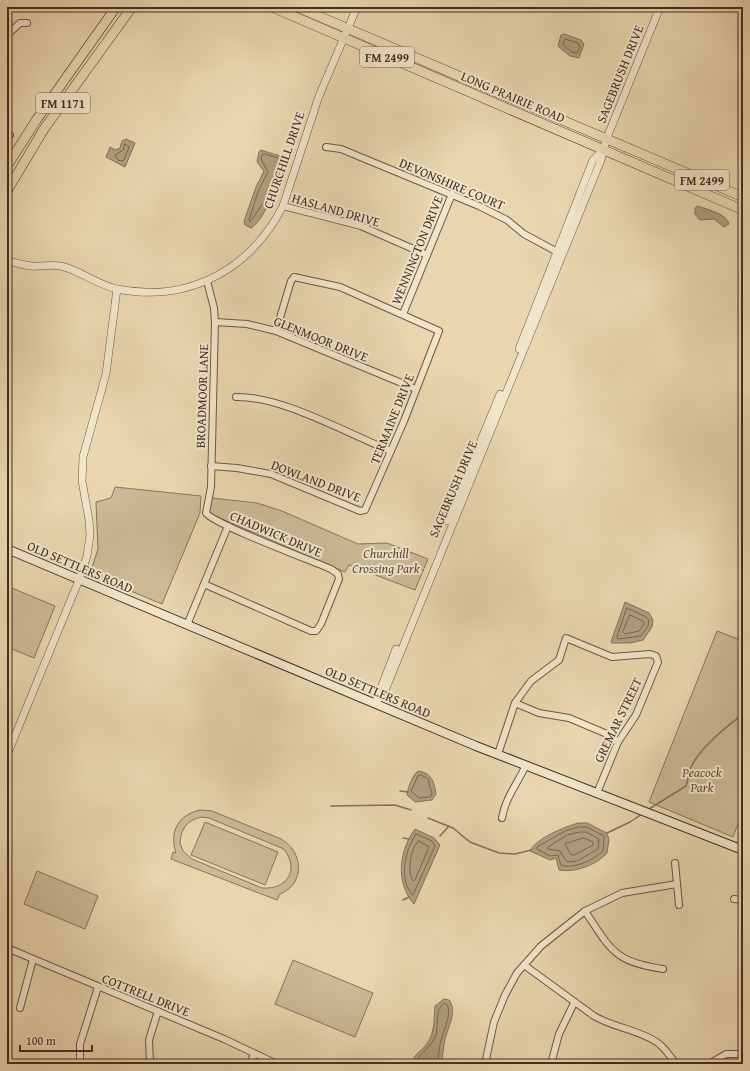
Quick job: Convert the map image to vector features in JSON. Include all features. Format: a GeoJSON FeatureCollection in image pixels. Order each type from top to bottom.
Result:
{"type":"FeatureCollection","features":[{"type":"Feature","properties":{"kind":"main road","name":"FM 1171"},"geometry":{"type":"LineString","coordinates":[[7,166],[37,119],[78,64],[116,7]]}},
{"type":"Feature","properties":{"kind":"main road","name":"FM 1171"},"geometry":{"type":"LineString","coordinates":[[7,191],[44,129],[132,7]]}},
{"type":"Feature","properties":{"kind":"main road","name":"LONG PRAIRIE ROAD"},"geometry":{"type":"LineString","coordinates":[[272,7],[743,210]]}},
{"type":"Feature","properties":{"kind":"main road","name":"LONG PRAIRIE ROAD"},"geometry":{"type":"LineString","coordinates":[[297,7],[606,140],[743,197]]}},
{"type":"Feature","properties":{"kind":"main road"},"geometry":{"type":"LineString","coordinates":[[78,64],[87,70]]}},
{"type":"Feature","properties":{"kind":"main road"},"geometry":{"type":"LineString","coordinates":[[476,95],[481,86]]}},
{"type":"Feature","properties":{"kind":"main road","name":"OLD SETTLERS ROAD"},"geometry":{"type":"LineString","coordinates":[[7,549],[498,754],[743,850]]}},
{"type":"Feature","properties":{"kind":"street","name":"CHURCHILL DRIVE"},"geometry":{"type":"LineString","coordinates":[[7,261],[31,266],[62,266],[117,289],[138,292],[172,292],[207,281],[223,273],[254,248],[275,221],[283,206],[319,96],[357,7]]}},
{"type":"Feature","properties":{"kind":"street","name":"SAGEBRUSH DRIVE"},"geometry":{"type":"LineString","coordinates":[[375,703],[384,693],[450,522],[560,253],[601,160],[606,140],[660,7]]}},
{"type":"Feature","properties":{"kind":"street"},"geometry":{"type":"LineString","coordinates":[[7,34],[20,22],[27,23]]}},
{"type":"Feature","properties":{"kind":"street","name":"DEVONSHIRE COURT"},"geometry":{"type":"LineString","coordinates":[[326,147],[341,149],[452,194],[498,215],[524,234],[560,253]]}},
{"type":"Feature","properties":{"kind":"street","name":"SAGEBRUSH DRIVE"},"geometry":{"type":"LineString","coordinates":[[560,253],[593,160],[603,150]]}},
{"type":"Feature","properties":{"kind":"street","name":"WENNINGTON DRIVE"},"geometry":{"type":"LineString","coordinates":[[403,314],[452,194]]}},
{"type":"Feature","properties":{"kind":"street"},"geometry":{"type":"LineString","coordinates":[[574,224],[579,205],[577,202]]}},
{"type":"Feature","properties":{"kind":"street","name":"HASLAND DRIVE"},"geometry":{"type":"LineString","coordinates":[[283,206],[360,226],[427,255]]}},
{"type":"Feature","properties":{"kind":"street"},"geometry":{"type":"LineString","coordinates":[[276,331],[291,281],[294,278],[340,287],[403,314]]}},
{"type":"Feature","properties":{"kind":"street","name":"BROADMOOR LANE"},"geometry":{"type":"LineString","coordinates":[[206,513],[209,498],[211,466],[215,322],[214,308],[207,281]]}},
{"type":"Feature","properties":{"kind":"street"},"geometry":{"type":"LineString","coordinates":[[7,755],[79,580],[87,556],[90,535],[89,520],[82,481],[83,457],[106,374],[117,289]]}},
{"type":"Feature","properties":{"kind":"street","name":"TERMAINE DRIVE"},"geometry":{"type":"LineString","coordinates":[[365,510],[391,451],[438,331],[403,314]]}},
{"type":"Feature","properties":{"kind":"street","name":"GLENMOOR DRIVE"},"geometry":{"type":"LineString","coordinates":[[215,322],[248,324],[276,331],[416,389]]}},
{"type":"Feature","properties":{"kind":"street"},"geometry":{"type":"LineString","coordinates":[[236,397],[260,398],[278,404],[391,451]]}},
{"type":"Feature","properties":{"kind":"street","name":"DOWLAND DRIVE"},"geometry":{"type":"LineString","coordinates":[[211,466],[237,468],[271,474],[360,511],[365,510]]}},
{"type":"Feature","properties":{"kind":"street","name":"CHADWICK DRIVE"},"geometry":{"type":"LineString","coordinates":[[204,584],[307,629],[316,631],[339,579],[338,574],[331,569],[228,526],[209,517],[206,513]]}},
{"type":"Feature","properties":{"kind":"street"},"geometry":{"type":"LineString","coordinates":[[187,625],[228,526]]}},
{"type":"Feature","properties":{"kind":"street","name":"GREMAR STREET"},"geometry":{"type":"LineString","coordinates":[[515,703],[531,681],[559,660],[566,638],[612,656],[650,654],[656,656],[658,662],[636,715],[618,742],[597,793]]}},
{"type":"Feature","properties":{"kind":"street"},"geometry":{"type":"LineString","coordinates":[[498,754],[515,703],[539,713],[569,718],[607,734],[618,742]]}},
{"type":"Feature","properties":{"kind":"street"},"geometry":{"type":"LineString","coordinates":[[502,818],[506,799],[518,783],[526,765]]}},
{"type":"Feature","properties":{"kind":"street"},"geometry":{"type":"LineString","coordinates":[[675,863],[679,906]]}},
{"type":"Feature","properties":{"kind":"street"},"geometry":{"type":"LineString","coordinates":[[485,1064],[494,1022],[510,985],[524,965],[554,934],[586,911],[622,893],[677,884]]}},
{"type":"Feature","properties":{"kind":"street"},"geometry":{"type":"LineString","coordinates":[[734,899],[743,900]]}},
{"type":"Feature","properties":{"kind":"street"},"geometry":{"type":"LineString","coordinates":[[586,911],[609,946],[622,958],[639,965],[663,969]]}},
{"type":"Feature","properties":{"kind":"street","name":"COTTRELL DRIVE"},"geometry":{"type":"LineString","coordinates":[[7,948],[224,1038],[277,1064]]}},
{"type":"Feature","properties":{"kind":"street"},"geometry":{"type":"LineString","coordinates":[[20,1008],[34,959]]}},
{"type":"Feature","properties":{"kind":"street"},"geometry":{"type":"LineString","coordinates":[[524,965],[574,1003],[604,1022],[640,1033],[659,1043],[676,1064]]}},
{"type":"Feature","properties":{"kind":"street"},"geometry":{"type":"LineString","coordinates":[[80,1064],[80,1044],[98,987]]}},
{"type":"Feature","properties":{"kind":"street"},"geometry":{"type":"LineString","coordinates":[[551,1064],[559,1034],[574,1003]]}},
{"type":"Feature","properties":{"kind":"street"},"geometry":{"type":"LineString","coordinates":[[150,1064],[149,1040],[158,1011]]}},
{"type":"Feature","properties":{"kind":"street"},"geometry":{"type":"LineString","coordinates":[[250,1064],[254,1054]]}},
{"type":"Feature","properties":{"kind":"street"},"geometry":{"type":"LineString","coordinates":[[709,1064],[726,1054],[743,1054]]}},
{"type":"Feature","properties":{"kind":"green space"},"geometry":{"type":"Polygon","coordinates":[[[115,487],[201,496],[200,513],[162,604],[90,574],[98,549],[96,502],[111,498],[115,487]]]}},
{"type":"Feature","properties":{"kind":"green space","name":"Churchill Crossing Park"},"geometry":{"type":"Polygon","coordinates":[[[212,498],[257,503],[282,511],[358,544],[387,543],[428,559],[415,590],[349,565],[345,572],[208,513],[212,498]]]}},
{"type":"Feature","properties":{"kind":"green space"},"geometry":{"type":"Polygon","coordinates":[[[7,586],[55,606],[34,658],[7,647],[7,586]]]}},
{"type":"Feature","properties":{"kind":"green space","name":"Peacock Park"},"geometry":{"type":"Polygon","coordinates":[[[717,631],[743,641],[743,811],[733,837],[649,802],[717,631]]]}},
{"type":"Feature","properties":{"kind":"green space"},"geometry":{"type":"Polygon","coordinates":[[[200,810],[212,811],[281,839],[289,845],[297,859],[297,876],[294,883],[280,894],[277,900],[171,859],[173,852],[176,853],[174,838],[177,826],[181,820],[192,812],[200,810]],[[202,817],[192,820],[183,829],[180,843],[183,851],[192,859],[262,888],[278,886],[288,877],[291,871],[291,864],[284,849],[209,818],[202,817]]]}},
{"type":"Feature","properties":{"kind":"green space"},"geometry":{"type":"Polygon","coordinates":[[[205,822],[278,852],[265,885],[191,855],[205,822]]]}},
{"type":"Feature","properties":{"kind":"green space"},"geometry":{"type":"Polygon","coordinates":[[[37,871],[98,896],[85,929],[24,904],[37,871]]]}},
{"type":"Feature","properties":{"kind":"green space"},"geometry":{"type":"Polygon","coordinates":[[[293,960],[373,993],[355,1037],[275,1004],[293,960]]]}},
{"type":"Feature","properties":{"kind":"water"},"geometry":{"type":"Polygon","coordinates":[[[564,34],[581,40],[584,44],[579,58],[570,56],[558,46],[561,35],[564,34]]]}},
{"type":"Feature","properties":{"kind":"water"},"geometry":{"type":"Polygon","coordinates":[[[126,139],[135,143],[125,167],[106,157],[110,147],[115,150],[120,148],[122,141],[126,139]]]}},
{"type":"Feature","properties":{"kind":"water"},"geometry":{"type":"Polygon","coordinates":[[[261,150],[283,157],[283,162],[267,207],[257,223],[251,228],[245,225],[244,221],[256,187],[264,171],[257,162],[259,152],[261,150]]]}},
{"type":"Feature","properties":{"kind":"water"},"geometry":{"type":"Polygon","coordinates":[[[698,206],[721,215],[729,224],[724,227],[714,219],[700,220],[695,214],[695,208],[698,206]]]}},
{"type":"Feature","properties":{"kind":"water"},"geometry":{"type":"Polygon","coordinates":[[[625,602],[649,613],[653,620],[652,627],[643,640],[630,643],[612,643],[611,642],[625,602]]]}},
{"type":"Feature","properties":{"kind":"water"},"geometry":{"type":"Polygon","coordinates":[[[418,771],[423,772],[432,779],[436,794],[432,800],[415,802],[407,795],[411,782],[418,771]]]}},
{"type":"Feature","properties":{"kind":"water"},"geometry":{"type":"Polygon","coordinates":[[[578,823],[587,823],[607,833],[609,840],[607,853],[597,861],[585,867],[565,871],[559,870],[556,858],[550,860],[530,851],[533,846],[544,837],[578,823]]]}},
{"type":"Feature","properties":{"kind":"water"},"geometry":{"type":"Polygon","coordinates":[[[415,829],[434,838],[440,845],[414,904],[404,886],[401,866],[405,847],[415,829]]]}},
{"type":"Feature","properties":{"kind":"water"},"geometry":{"type":"Polygon","coordinates":[[[444,999],[449,1000],[453,1011],[445,1040],[442,1064],[412,1064],[416,1054],[426,1045],[432,1034],[435,1006],[444,999]]]}},
{"type":"Feature","properties":{"kind":"waterway"},"geometry":{"type":"LineString","coordinates":[[649,809],[686,786],[692,765],[702,751],[715,737],[743,714]]}},
{"type":"Feature","properties":{"kind":"waterway"},"geometry":{"type":"LineString","coordinates":[[400,791],[408,792]]}},
{"type":"Feature","properties":{"kind":"waterway"},"geometry":{"type":"LineString","coordinates":[[331,806],[395,805],[411,810]]}},
{"type":"Feature","properties":{"kind":"waterway"},"geometry":{"type":"LineString","coordinates":[[607,833],[630,822],[642,814]]}},
{"type":"Feature","properties":{"kind":"waterway"},"geometry":{"type":"LineString","coordinates":[[428,818],[453,828],[470,842],[499,853],[515,854],[531,850]]}},
{"type":"Feature","properties":{"kind":"waterway"},"geometry":{"type":"LineString","coordinates":[[440,836],[449,826]]}},
{"type":"Feature","properties":{"kind":"waterway"},"geometry":{"type":"LineString","coordinates":[[403,838],[409,839]]}},
{"type":"Feature","properties":{"kind":"waterway"},"geometry":{"type":"LineString","coordinates":[[403,900],[409,897]]}}]}
